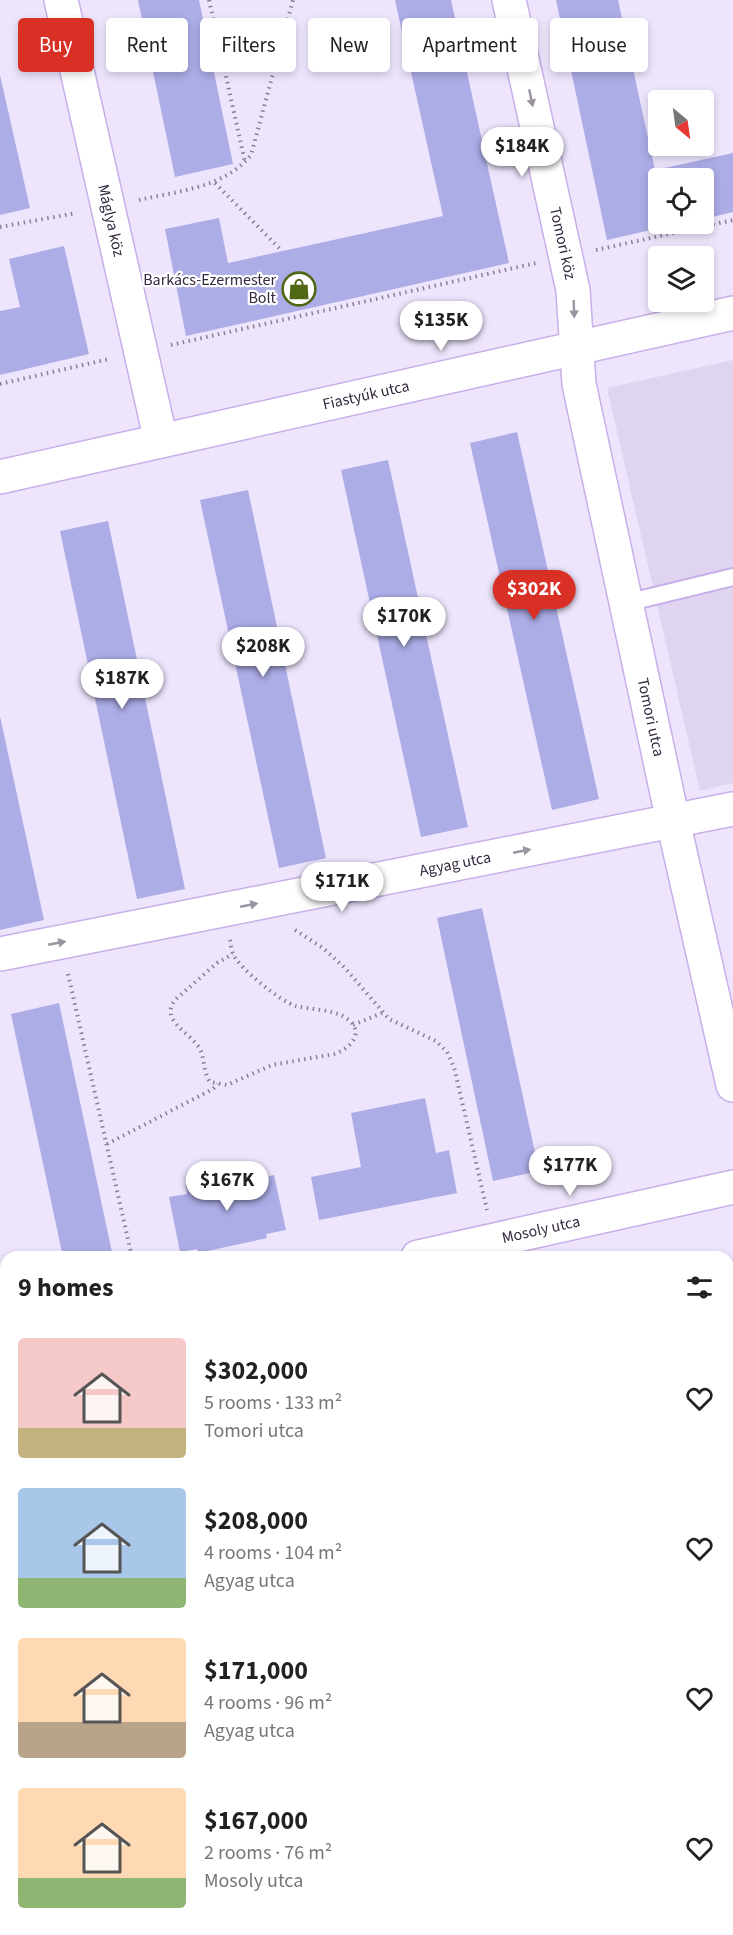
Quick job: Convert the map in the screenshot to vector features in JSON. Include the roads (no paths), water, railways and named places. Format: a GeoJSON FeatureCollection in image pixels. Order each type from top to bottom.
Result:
{"type":"FeatureCollection","features":[{"type":"Feature","properties":{"kind":"street","name":"Máglya köz"},"geometry":{"type":"LineString","coordinates":[[61,0],[161,441]]}},
{"type":"Feature","properties":{"kind":"street","name":"Tomori köz"},"geometry":{"type":"LineString","coordinates":[[509,0],[573,290],[573,316],[578,348]]}},
{"type":"Feature","properties":{"kind":"street","name":"Fiastyúk utca"},"geometry":{"type":"LineString","coordinates":[[0,477],[733,313]]}},
{"type":"Feature","properties":{"kind":"street","name":"Tomori utca"},"geometry":{"type":"LineString","coordinates":[[578,348],[579,384],[673,821],[733,1085]]}},
{"type":"Feature","properties":{"kind":"street","name":"Agyag utca"},"geometry":{"type":"LineString","coordinates":[[0,954],[733,809]]}},
{"type":"Feature","properties":{"kind":"street","name":"Mosoly utca"},"geometry":{"type":"LineString","coordinates":[[445,1251],[733,1187]]}},
{"type":"Feature","properties":{"kind":"lane"},"geometry":{"type":"LineString","coordinates":[[626,603],[733,578]]}},
{"type":"Feature","properties":{"kind":"place","name":"Barkács-Ezermester Bolt"},"geometry":{"type":"Point","coordinates":[299,289]}}]}
